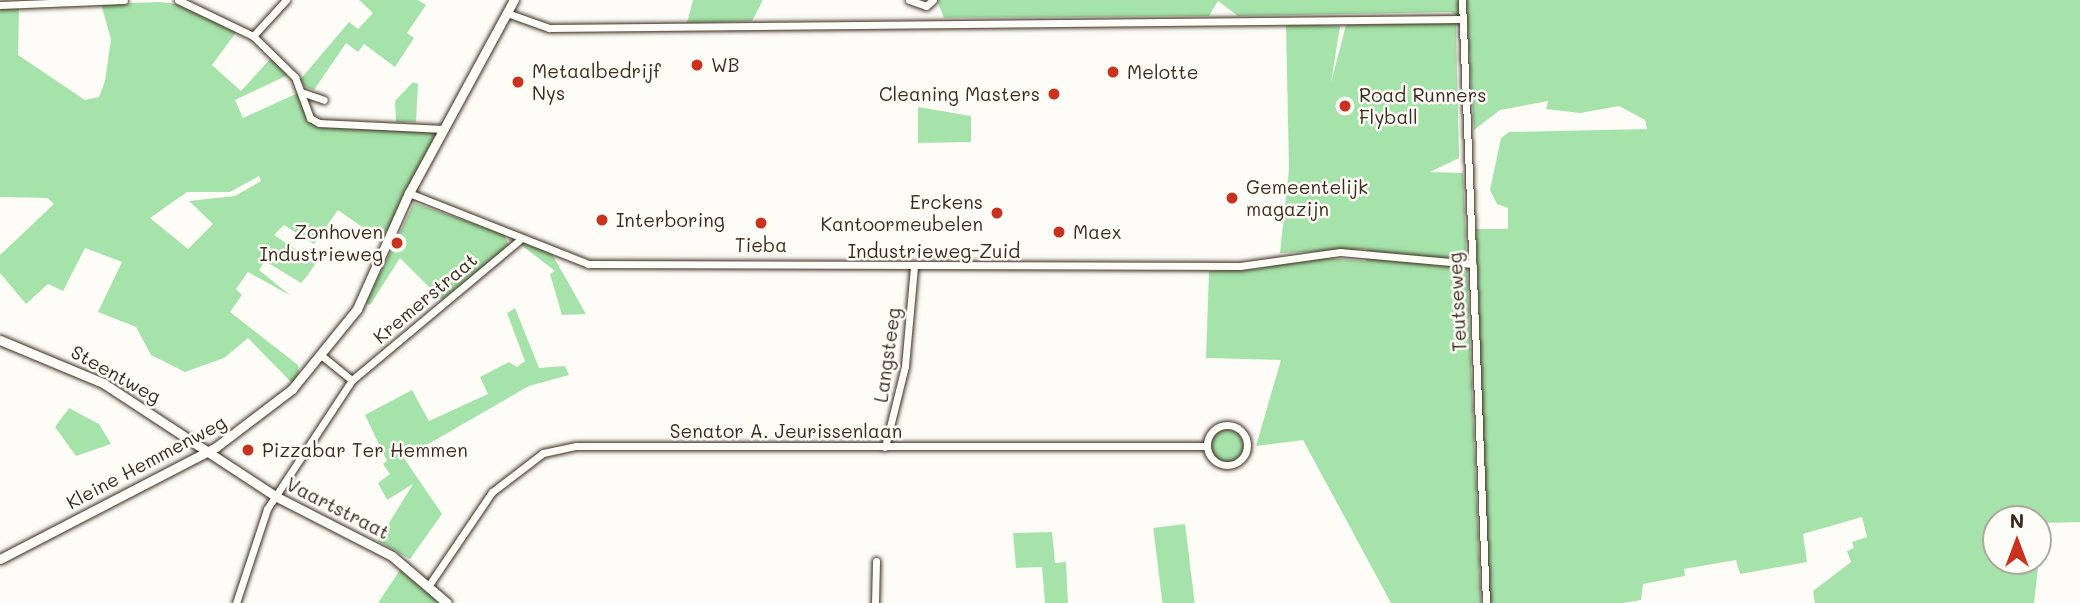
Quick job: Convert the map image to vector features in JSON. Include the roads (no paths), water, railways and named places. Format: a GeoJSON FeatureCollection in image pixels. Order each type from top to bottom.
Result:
{"type":"FeatureCollection","features":[{"type":"Feature","properties":{"kind":"street"},"geometry":{"type":"LineString","coordinates":[[0,5],[124,0]]}},
{"type":"Feature","properties":{"kind":"street"},"geometry":{"type":"LineString","coordinates":[[178,0],[253,36],[295,77],[310,118],[319,123],[444,129]]}},
{"type":"Feature","properties":{"kind":"street"},"geometry":{"type":"LineString","coordinates":[[253,36],[286,0]]}},
{"type":"Feature","properties":{"kind":"street","name":"Kleine Hemmenweg"},"geometry":{"type":"LineString","coordinates":[[1,558],[209,451],[278,402],[322,356],[357,309],[409,194],[514,0]]}},
{"type":"Feature","properties":{"kind":"street"},"geometry":{"type":"LineString","coordinates":[[909,0],[926,6],[933,0]]}},
{"type":"Feature","properties":{"kind":"street","name":"Teutseweg"},"geometry":{"type":"LineString","coordinates":[[1462,0],[1486,603]]}},
{"type":"Feature","properties":{"kind":"street"},"geometry":{"type":"LineString","coordinates":[[507,13],[549,28],[1462,19]]}},
{"type":"Feature","properties":{"kind":"street"},"geometry":{"type":"LineString","coordinates":[[301,92],[324,100]]}},
{"type":"Feature","properties":{"kind":"street","name":"Industrieweg-Zuid"},"geometry":{"type":"LineString","coordinates":[[409,194],[588,264],[1240,266],[1340,252],[1472,264]]}},
{"type":"Feature","properties":{"kind":"street","name":"Kremerstraat"},"geometry":{"type":"LineString","coordinates":[[236,603],[275,496],[352,380],[517,241]]}},
{"type":"Feature","properties":{"kind":"street","name":"Langsteeg"},"geometry":{"type":"LineString","coordinates":[[885,447],[905,366],[914,267]]}},
{"type":"Feature","properties":{"kind":"street","name":"Steentweg"},"geometry":{"type":"LineString","coordinates":[[0,340],[84,372],[209,451]]}},
{"type":"Feature","properties":{"kind":"street"},"geometry":{"type":"LineString","coordinates":[[322,356],[352,380]]}},
{"type":"Feature","properties":{"kind":"street"},"geometry":{"type":"LineString","coordinates":[[1229,426],[1241,432],[1247,444],[1243,457],[1225,465],[1213,459],[1207,446],[1211,433],[1229,426]]}},
{"type":"Feature","properties":{"kind":"street","name":"Senator A. Jeurissenlaan"},"geometry":{"type":"LineString","coordinates":[[429,585],[492,492],[543,453],[576,446],[1207,446]]}},
{"type":"Feature","properties":{"kind":"street","name":"Vaartstraat"},"geometry":{"type":"LineString","coordinates":[[209,451],[275,496],[372,544],[429,585],[447,603]]}},
{"type":"Feature","properties":{"kind":"street"},"geometry":{"type":"LineString","coordinates":[[875,603],[876,561]]}},
{"type":"Feature","properties":{"kind":"place","name":"WB"},"geometry":{"type":"Point","coordinates":[697,65]}},
{"type":"Feature","properties":{"kind":"place","name":"Melotte"},"geometry":{"type":"Point","coordinates":[1113,72]}},
{"type":"Feature","properties":{"kind":"place","name":"Metaalbedrijf Nys"},"geometry":{"type":"Point","coordinates":[518,82]}},
{"type":"Feature","properties":{"kind":"place","name":"Cleaning Masters"},"geometry":{"type":"Point","coordinates":[1054,94]}},
{"type":"Feature","properties":{"kind":"place","name":"Road Runners Flyball"},"geometry":{"type":"Point","coordinates":[1345,106]}},
{"type":"Feature","properties":{"kind":"place","name":"Gemeentelijk magazijn"},"geometry":{"type":"Point","coordinates":[1232,198]}},
{"type":"Feature","properties":{"kind":"place","name":"Erckens Kantoormeubelen"},"geometry":{"type":"Point","coordinates":[997,213]}},
{"type":"Feature","properties":{"kind":"place","name":"Interboring"},"geometry":{"type":"Point","coordinates":[602,220]}},
{"type":"Feature","properties":{"kind":"place","name":"Tieba"},"geometry":{"type":"Point","coordinates":[761,223]}},
{"type":"Feature","properties":{"kind":"place","name":"Maex"},"geometry":{"type":"Point","coordinates":[1059,232]}},
{"type":"Feature","properties":{"kind":"place","name":"Zonhoven Industrieweg"},"geometry":{"type":"Point","coordinates":[397,243]}},
{"type":"Feature","properties":{"kind":"place","name":"Pizzabar Ter Hemmen"},"geometry":{"type":"Point","coordinates":[248,450]}}]}
